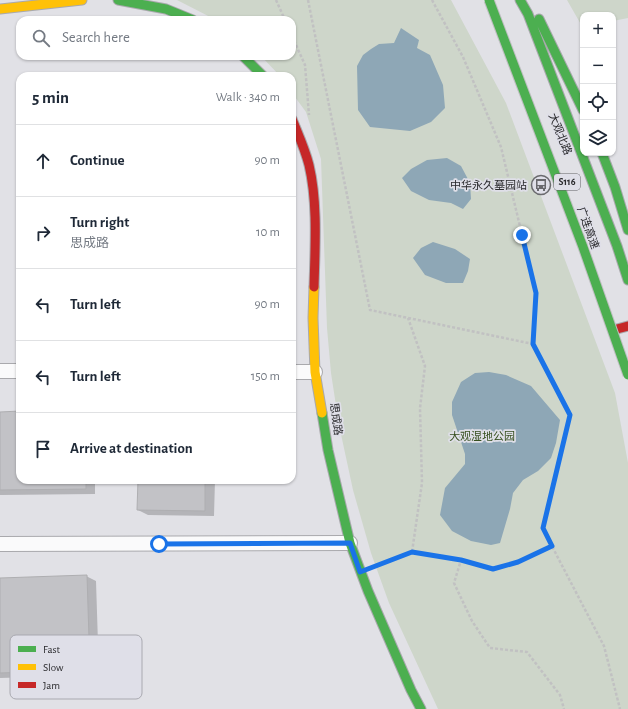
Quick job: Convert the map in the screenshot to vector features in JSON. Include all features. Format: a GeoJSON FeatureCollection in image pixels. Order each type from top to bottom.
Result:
{"type":"FeatureCollection","features":[{"type":"Feature","properties":{"kind":"main road"},"geometry":{"type":"LineString","coordinates":[[0,9],[82,0]]}},
{"type":"Feature","properties":{"kind":"main road"},"geometry":{"type":"LineString","coordinates":[[118,0],[162,7],[185,16]]}},
{"type":"Feature","properties":{"kind":"main road","name":"大观北路"},"geometry":{"type":"LineString","coordinates":[[486,0],[519,67],[568,185],[591,247],[617,329],[628,373]]}},
{"type":"Feature","properties":{"kind":"main road","name":"广连高速"},"geometry":{"type":"LineString","coordinates":[[489,0],[583,247],[628,373]]}},
{"type":"Feature","properties":{"kind":"main road","name":"广连高速"},"geometry":{"type":"LineString","coordinates":[[520,0],[528,14],[617,246],[628,280]]}},
{"type":"Feature","properties":{"kind":"main road"},"geometry":{"type":"LineString","coordinates":[[529,0],[580,104]]}},
{"type":"Feature","properties":{"kind":"main road"},"geometry":{"type":"LineString","coordinates":[[247,60],[259,72]]}},
{"type":"Feature","properties":{"kind":"main road","name":"思成路"},"geometry":{"type":"LineString","coordinates":[[296,129],[310,166],[313,192],[315,236],[313,318],[314,372],[320,397],[328,450],[350,543],[360,572],[411,690],[421,709]]}},
{"type":"Feature","properties":{"kind":"main road"},"geometry":{"type":"LineString","coordinates":[[603,156],[615,187],[628,230]]}},
{"type":"Feature","properties":{"kind":"main road"},"geometry":{"type":"LineString","coordinates":[[617,329],[628,326]]}},
{"type":"Feature","properties":{"kind":"street"},"geometry":{"type":"LineString","coordinates":[[0,371],[16,371]]}},
{"type":"Feature","properties":{"kind":"street"},"geometry":{"type":"LineString","coordinates":[[296,372],[314,372]]}},
{"type":"Feature","properties":{"kind":"street"},"geometry":{"type":"LineString","coordinates":[[0,544],[350,543]]}},
{"type":"Feature","properties":{"kind":"path"},"geometry":{"type":"LineString","coordinates":[[276,0],[283,16]]}},
{"type":"Feature","properties":{"kind":"path"},"geometry":{"type":"LineString","coordinates":[[308,0],[370,310],[533,344]]}},
{"type":"Feature","properties":{"kind":"path"},"geometry":{"type":"LineString","coordinates":[[432,0],[463,57],[501,147],[536,293],[533,344],[570,415],[543,528],[604,646],[620,709]]}},
{"type":"Feature","properties":{"kind":"path"},"geometry":{"type":"LineString","coordinates":[[296,45],[305,65],[310,120]]}},
{"type":"Feature","properties":{"kind":"path"},"geometry":{"type":"LineString","coordinates":[[408,318],[425,366],[420,408],[422,483],[412,552]]}},
{"type":"Feature","properties":{"kind":"path"},"geometry":{"type":"LineString","coordinates":[[360,572],[412,552],[461,560],[493,569],[518,562],[552,546]]}},
{"type":"Feature","properties":{"kind":"path"},"geometry":{"type":"LineString","coordinates":[[461,560],[454,583],[472,621],[490,648],[527,652],[560,695],[564,709]]}},
{"type":"Feature","properties":{"kind":"green space","name":"大观湿地公园"},"geometry":{"type":"Polygon","coordinates":[[[177,0],[451,0],[506,103],[615,393],[628,463],[628,709],[438,709],[389,603],[371,553],[353,490],[339,425],[331,373],[327,328],[321,159],[306,112],[296,98],[296,72],[276,72],[265,60],[296,60],[296,16],[208,16],[177,0]]]}},
{"type":"Feature","properties":{"kind":"green space"},"geometry":{"type":"Polygon","coordinates":[[[567,0],[628,0],[628,18],[616,20],[616,12],[580,12],[580,23],[567,0]]]}},
{"type":"Feature","properties":{"kind":"water"},"geometry":{"type":"Polygon","coordinates":[[[401,28],[419,40],[417,48],[430,55],[443,85],[445,108],[431,122],[410,131],[370,127],[358,110],[357,66],[363,55],[379,44],[394,43],[401,28]]]}},
{"type":"Feature","properties":{"kind":"water"},"geometry":{"type":"Polygon","coordinates":[[[447,158],[461,166],[470,183],[471,199],[463,209],[451,203],[429,200],[411,191],[402,178],[411,169],[427,160],[447,158]]]}},
{"type":"Feature","properties":{"kind":"water"},"geometry":{"type":"Polygon","coordinates":[[[433,242],[455,249],[470,259],[468,271],[463,283],[446,283],[425,275],[413,258],[421,248],[433,242]]]}},
{"type":"Feature","properties":{"kind":"water"},"geometry":{"type":"Polygon","coordinates":[[[489,372],[506,375],[531,386],[560,420],[556,443],[551,458],[538,471],[523,480],[513,493],[500,543],[491,545],[471,541],[452,531],[440,515],[445,488],[465,464],[465,454],[452,415],[452,402],[461,382],[475,373],[489,372]]]}},
{"type":"Feature","properties":{"kind":"building"},"geometry":{"type":"Polygon","coordinates":[[[16,411],[16,484],[86,484],[86,489],[0,490],[0,412],[16,411]]]}},
{"type":"Feature","properties":{"kind":"building"},"geometry":{"type":"Polygon","coordinates":[[[138,484],[205,484],[205,511],[137,510],[138,484]]]}},
{"type":"Feature","properties":{"kind":"building"},"geometry":{"type":"Polygon","coordinates":[[[87,575],[89,635],[10,635],[10,673],[0,673],[0,578],[87,575]]]}},
{"type":"Feature","properties":{"kind":"traffic: fast"},"geometry":{"type":"LineString","coordinates":[[118,0],[166,9],[183,16]]}},
{"type":"Feature","properties":{"kind":"traffic: fast"},"geometry":{"type":"LineString","coordinates":[[489,0],[583,247],[628,375]]}},
{"type":"Feature","properties":{"kind":"traffic: fast"},"geometry":{"type":"LineString","coordinates":[[520,0],[528,14],[617,246],[628,280]]}},
{"type":"Feature","properties":{"kind":"traffic: fast"},"geometry":{"type":"LineString","coordinates":[[539,19],[580,104]]}},
{"type":"Feature","properties":{"kind":"traffic: fast"},"geometry":{"type":"LineString","coordinates":[[247,60],[259,72]]}},
{"type":"Feature","properties":{"kind":"traffic: fast"},"geometry":{"type":"LineString","coordinates":[[603,156],[615,187],[628,230]]}},
{"type":"Feature","properties":{"kind":"traffic: fast"},"geometry":{"type":"LineString","coordinates":[[322,413],[328,450],[350,543],[368,591],[411,690],[421,709]]}},
{"type":"Feature","properties":{"kind":"traffic: slow"},"geometry":{"type":"LineString","coordinates":[[0,9],[82,0]]}},
{"type":"Feature","properties":{"kind":"traffic: slow"},"geometry":{"type":"LineString","coordinates":[[314,287],[313,318],[315,372],[322,413]]}},
{"type":"Feature","properties":{"kind":"traffic: jam"},"geometry":{"type":"LineString","coordinates":[[296,129],[306,153],[314,195],[314,287]]}},
{"type":"Feature","properties":{"kind":"traffic: jam"},"geometry":{"type":"LineString","coordinates":[[617,329],[628,326]]}},
{"type":"Feature","properties":{"kind":"place","name":"中华永久墓园站"},"geometry":{"type":"Point","coordinates":[541,185]}},
{"type":"Feature","properties":{"kind":"route"},"geometry":{"type":"LineString","coordinates":[[159,544],[350,543],[360,572],[412,552],[461,560],[493,569],[518,562],[552,546],[543,528],[570,415],[533,344],[536,293],[522,235]]}}]}
